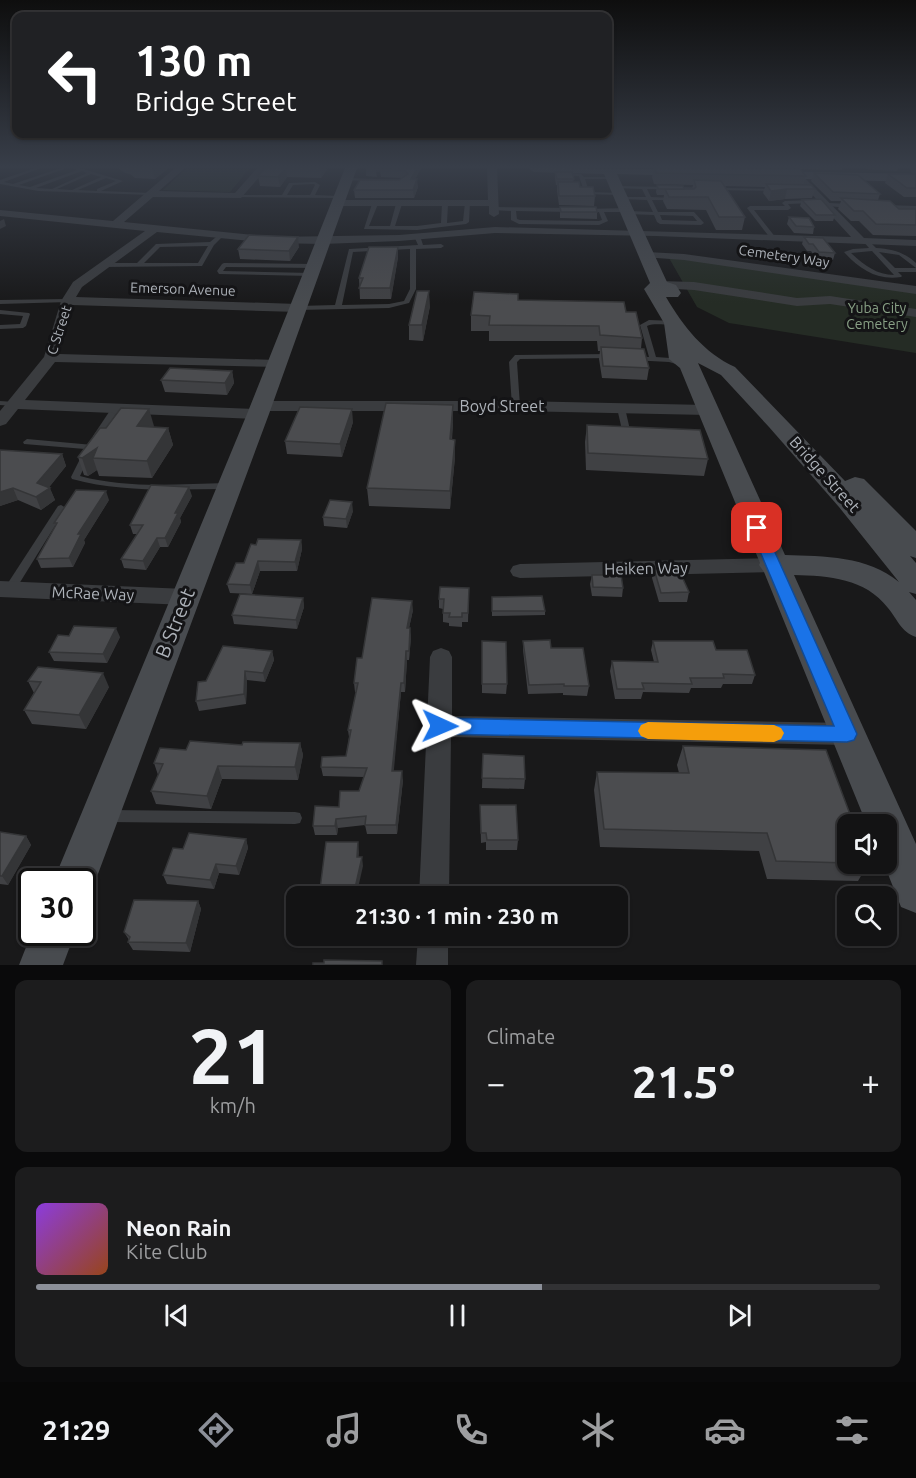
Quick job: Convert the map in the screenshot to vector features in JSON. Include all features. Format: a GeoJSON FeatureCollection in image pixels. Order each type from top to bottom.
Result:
{"type":"FeatureCollection","features":[{"type":"Feature","properties":{"kind":"main road","name":"B Street"},"geometry":{"type":"LineString","coordinates":[[80,868],[260,410],[331,213]]}},
{"type":"Feature","properties":{"kind":"main road","name":"Bridge Street"},"geometry":{"type":"LineString","coordinates":[[628,213],[660,285],[670,289],[691,321],[729,363],[728,371]]}},
{"type":"Feature","properties":{"kind":"main road","name":"Bridge Street"},"geometry":{"type":"LineString","coordinates":[[660,285],[653,289],[673,322],[714,367],[728,371],[810,455],[886,544],[916,584]]}},
{"type":"Feature","properties":{"kind":"main road"},"geometry":{"type":"LineString","coordinates":[[673,322],[679,359],[689,365],[773,566],[916,892]]}},
{"type":"Feature","properties":{"kind":"main road"},"geometry":{"type":"LineString","coordinates":[[810,455],[863,491],[916,548]]}},
{"type":"Feature","properties":{"kind":"main road"},"geometry":{"type":"LineString","coordinates":[[773,566],[831,567],[864,575],[894,594],[916,625]]}},
{"type":"Feature","properties":{"kind":"main road"},"geometry":{"type":"LineString","coordinates":[[41,965],[49,946]]}},
{"type":"Feature","properties":{"kind":"street"},"geometry":{"type":"LineString","coordinates":[[0,213],[221,235],[316,260],[417,240],[495,230],[637,232],[916,243]]}},
{"type":"Feature","properties":{"kind":"street"},"geometry":{"type":"LineString","coordinates":[[116,224],[129,213]]}},
{"type":"Feature","properties":{"kind":"street"},"geometry":{"type":"LineString","coordinates":[[417,240],[418,213]]}},
{"type":"Feature","properties":{"kind":"street"},"geometry":{"type":"LineString","coordinates":[[494,213],[495,230]]}},
{"type":"Feature","properties":{"kind":"street"},"geometry":{"type":"LineString","coordinates":[[837,213],[863,241]]}},
{"type":"Feature","properties":{"kind":"street","name":"C Street"},"geometry":{"type":"LineString","coordinates":[[0,421],[7,403],[51,358],[68,301],[77,285],[155,228]]}},
{"type":"Feature","properties":{"kind":"street","name":"Cemetery Way"},"geometry":{"type":"LineString","coordinates":[[647,255],[684,257],[916,290]]}},
{"type":"Feature","properties":{"kind":"street"},"geometry":{"type":"LineString","coordinates":[[660,285],[694,286],[796,302],[830,300],[916,313]]}},
{"type":"Feature","properties":{"kind":"street","name":"Emerson Avenue"},"geometry":{"type":"LineString","coordinates":[[68,301],[298,308]]}},
{"type":"Feature","properties":{"kind":"street"},"geometry":{"type":"LineString","coordinates":[[51,358],[277,364]]}},
{"type":"Feature","properties":{"kind":"street","name":"Boyd Street"},"geometry":{"type":"LineString","coordinates":[[7,403],[116,408],[260,410],[516,406],[707,410]]}},
{"type":"Feature","properties":{"kind":"street","name":"Heiken Way"},"geometry":{"type":"LineString","coordinates":[[520,571],[773,566]]}},
{"type":"Feature","properties":{"kind":"street","name":"McRae Way"},"geometry":{"type":"LineString","coordinates":[[5,589],[186,597]]}},
{"type":"Feature","properties":{"kind":"street"},"geometry":{"type":"LineString","coordinates":[[434,886],[441,657]]}},
{"type":"Feature","properties":{"kind":"street"},"geometry":{"type":"LineString","coordinates":[[440,726],[847,734]]}},
{"type":"Feature","properties":{"kind":"street"},"geometry":{"type":"LineString","coordinates":[[432,965],[433,946]]}},
{"type":"Feature","properties":{"kind":"lane"},"geometry":{"type":"LineString","coordinates":[[372,213],[366,228],[395,228]]}},
{"type":"Feature","properties":{"kind":"lane"},"geometry":{"type":"LineString","coordinates":[[396,213],[392,228],[417,240],[441,246]]}},
{"type":"Feature","properties":{"kind":"lane"},"geometry":{"type":"LineString","coordinates":[[444,225],[445,213]]}},
{"type":"Feature","properties":{"kind":"lane"},"geometry":{"type":"LineString","coordinates":[[338,307],[351,250],[417,240],[444,225],[466,222],[467,213]]}},
{"type":"Feature","properties":{"kind":"lane"},"geometry":{"type":"LineString","coordinates":[[513,213],[514,220],[519,222],[587,223],[605,221],[602,213]]}},
{"type":"Feature","properties":{"kind":"lane"},"geometry":{"type":"LineString","coordinates":[[754,213],[773,237]]}},
{"type":"Feature","properties":{"kind":"lane"},"geometry":{"type":"LineString","coordinates":[[755,213],[792,213]]}},
{"type":"Feature","properties":{"kind":"lane"},"geometry":{"type":"LineString","coordinates":[[656,214],[696,215],[707,235]]}},
{"type":"Feature","properties":{"kind":"lane"},"geometry":{"type":"LineString","coordinates":[[102,265],[200,264],[212,244],[221,235]]}},
{"type":"Feature","properties":{"kind":"lane"},"geometry":{"type":"LineString","coordinates":[[298,308],[389,306],[407,302],[413,288],[417,240]]}},
{"type":"Feature","properties":{"kind":"lane"},"geometry":{"type":"LineString","coordinates":[[863,241],[875,251],[899,276],[898,278],[876,274],[860,266],[847,252],[875,251],[903,254],[916,268]]}},
{"type":"Feature","properties":{"kind":"lane"},"geometry":{"type":"LineString","coordinates":[[139,265],[158,245],[212,244]]}},
{"type":"Feature","properties":{"kind":"lane"},"geometry":{"type":"LineString","coordinates":[[316,260],[237,275],[221,273],[220,270],[224,265],[316,260]]}},
{"type":"Feature","properties":{"kind":"lane"},"geometry":{"type":"LineString","coordinates":[[893,270],[916,268]]}},
{"type":"Feature","properties":{"kind":"lane"},"geometry":{"type":"LineString","coordinates":[[0,302],[68,301]]}},
{"type":"Feature","properties":{"kind":"lane"},"geometry":{"type":"LineString","coordinates":[[0,312],[27,314],[23,326],[0,327]]}},
{"type":"Feature","properties":{"kind":"lane"},"geometry":{"type":"LineString","coordinates":[[653,358],[643,325],[649,322],[673,322]]}},
{"type":"Feature","properties":{"kind":"lane"},"geometry":{"type":"LineString","coordinates":[[516,406],[513,362],[518,357],[653,358],[689,365]]}},
{"type":"Feature","properties":{"kind":"lane"},"geometry":{"type":"LineString","coordinates":[[116,408],[90,447],[75,477],[91,483],[229,486]]}},
{"type":"Feature","properties":{"kind":"lane"},"geometry":{"type":"LineString","coordinates":[[621,408],[621,430],[638,431]]}},
{"type":"Feature","properties":{"kind":"lane"},"geometry":{"type":"LineString","coordinates":[[27,442],[90,447]]}},
{"type":"Feature","properties":{"kind":"lane"},"geometry":{"type":"LineString","coordinates":[[5,589],[61,508]]}},
{"type":"Feature","properties":{"kind":"lane"},"geometry":{"type":"LineString","coordinates":[[100,816],[295,818]]}},
{"type":"Feature","properties":{"kind":"green space","name":"Yuba City Cemetery"},"geometry":{"type":"Polygon","coordinates":[[[669,258],[916,291],[916,353],[729,323],[697,307],[669,258]]]}},
{"type":"Feature","properties":{"kind":"building"},"geometry":{"type":"Polygon","coordinates":[[[717,213],[742,213],[745,217],[719,217],[717,213]]]}},
{"type":"Feature","properties":{"kind":"building"},"geometry":{"type":"Polygon","coordinates":[[[814,213],[835,215],[816,215],[814,213]]]}},
{"type":"Feature","properties":{"kind":"building"},"geometry":{"type":"Polygon","coordinates":[[[865,213],[916,213],[916,225],[876,224],[865,213]]]}},
{"type":"Feature","properties":{"kind":"building"},"geometry":{"type":"Polygon","coordinates":[[[789,217],[809,218],[814,227],[796,226],[789,217]]]}},
{"type":"Feature","properties":{"kind":"building"},"geometry":{"type":"Polygon","coordinates":[[[249,235],[298,237],[289,251],[238,249],[249,235]]]}},
{"type":"Feature","properties":{"kind":"building"},"geometry":{"type":"Polygon","coordinates":[[[804,237],[823,238],[835,253],[819,252],[804,237]]]}},
{"type":"Feature","properties":{"kind":"building"},"geometry":{"type":"Polygon","coordinates":[[[369,247],[398,247],[390,288],[359,288],[363,278],[359,278],[369,247]]]}},
{"type":"Feature","properties":{"kind":"building"},"geometry":{"type":"Polygon","coordinates":[[[417,291],[429,291],[422,325],[409,325],[417,291]]]}},
{"type":"Feature","properties":{"kind":"building"},"geometry":{"type":"Polygon","coordinates":[[[474,292],[518,294],[518,300],[624,302],[626,312],[636,312],[642,338],[600,335],[599,326],[489,325],[490,316],[471,315],[474,292]]]}},
{"type":"Feature","properties":{"kind":"building"},"geometry":{"type":"Polygon","coordinates":[[[601,347],[644,349],[649,368],[603,366],[601,347]]]}},
{"type":"Feature","properties":{"kind":"building"},"geometry":{"type":"Polygon","coordinates":[[[170,368],[232,371],[225,383],[161,380],[170,368]]]}},
{"type":"Feature","properties":{"kind":"building"},"geometry":{"type":"Polygon","coordinates":[[[386,403],[453,405],[450,439],[455,440],[450,491],[367,488],[386,403]]]}},
{"type":"Feature","properties":{"kind":"building"},"geometry":{"type":"Polygon","coordinates":[[[300,407],[352,409],[340,444],[285,441],[300,407]]]}},
{"type":"Feature","properties":{"kind":"building"},"geometry":{"type":"Polygon","coordinates":[[[121,408],[149,409],[137,426],[168,428],[147,461],[93,458],[97,448],[82,458],[78,457],[100,428],[106,428],[121,408]]]}},
{"type":"Feature","properties":{"kind":"building"},"geometry":{"type":"Polygon","coordinates":[[[587,425],[700,430],[708,459],[588,453],[587,425]]]}},
{"type":"Feature","properties":{"kind":"building"},"geometry":{"type":"Polygon","coordinates":[[[0,450],[62,454],[37,483],[50,488],[36,497],[13,488],[0,492],[0,450]]]}},
{"type":"Feature","properties":{"kind":"building"},"geometry":{"type":"Polygon","coordinates":[[[151,485],[189,487],[165,538],[157,538],[143,561],[121,559],[143,525],[130,525],[151,485]]]}},
{"type":"Feature","properties":{"kind":"building"},"geometry":{"type":"Polygon","coordinates":[[[76,490],[106,491],[78,534],[81,534],[69,558],[37,559],[57,523],[54,523],[76,490]]]}},
{"type":"Feature","properties":{"kind":"building"},"geometry":{"type":"Polygon","coordinates":[[[330,500],[352,502],[346,519],[323,517],[330,500]]]}},
{"type":"Feature","properties":{"kind":"building"},"geometry":{"type":"Polygon","coordinates":[[[258,539],[301,540],[295,562],[258,561],[250,585],[227,584],[236,563],[244,563],[251,544],[256,545],[258,539]]]}},
{"type":"Feature","properties":{"kind":"building"},"geometry":{"type":"Polygon","coordinates":[[[678,568],[689,592],[661,593],[654,569],[678,568]]]}},
{"type":"Feature","properties":{"kind":"building"},"geometry":{"type":"Polygon","coordinates":[[[592,575],[621,575],[623,588],[593,587],[592,575]]]}},
{"type":"Feature","properties":{"kind":"building"},"geometry":{"type":"Polygon","coordinates":[[[440,587],[469,588],[468,613],[462,613],[462,617],[449,617],[450,613],[443,613],[444,599],[439,599],[440,587]]]}},
{"type":"Feature","properties":{"kind":"building"},"geometry":{"type":"Polygon","coordinates":[[[240,594],[303,598],[296,620],[232,615],[240,594]]]}},
{"type":"Feature","properties":{"kind":"building"},"geometry":{"type":"Polygon","coordinates":[[[542,596],[545,611],[492,611],[492,597],[542,596]]]}},
{"type":"Feature","properties":{"kind":"building"},"geometry":{"type":"Polygon","coordinates":[[[372,598],[412,601],[407,628],[410,628],[409,651],[406,651],[404,683],[401,683],[392,771],[402,771],[396,825],[365,825],[366,816],[336,819],[335,826],[313,826],[315,806],[339,807],[340,791],[359,791],[367,768],[321,767],[322,757],[346,756],[351,730],[348,730],[358,683],[354,683],[357,658],[362,658],[372,598]]]}},
{"type":"Feature","properties":{"kind":"building"},"geometry":{"type":"Polygon","coordinates":[[[74,626],[116,628],[103,654],[49,652],[58,635],[69,636],[74,626]]]}},
{"type":"Feature","properties":{"kind":"building"},"geometry":{"type":"Polygon","coordinates":[[[550,640],[551,648],[583,648],[589,686],[529,685],[523,641],[550,640]]]}},
{"type":"Feature","properties":{"kind":"building"},"geometry":{"type":"Polygon","coordinates":[[[482,641],[506,642],[507,684],[482,684],[482,641]]]}},
{"type":"Feature","properties":{"kind":"building"},"geometry":{"type":"Polygon","coordinates":[[[653,641],[713,641],[716,650],[747,650],[755,675],[723,674],[724,678],[690,678],[692,684],[642,683],[644,689],[617,689],[612,661],[658,662],[653,641]]]}},
{"type":"Feature","properties":{"kind":"building"},"geometry":{"type":"Polygon","coordinates":[[[223,646],[272,651],[263,673],[245,671],[244,694],[196,701],[198,682],[206,681],[223,646]]]}},
{"type":"Feature","properties":{"kind":"building"},"geometry":{"type":"Polygon","coordinates":[[[38,667],[103,673],[79,715],[24,710],[41,682],[28,681],[38,667]]]}},
{"type":"Feature","properties":{"kind":"building"},"geometry":{"type":"Polygon","coordinates":[[[190,741],[242,745],[243,742],[300,743],[295,767],[218,766],[207,796],[151,791],[163,764],[154,763],[160,748],[186,750],[190,741]]]}},
{"type":"Feature","properties":{"kind":"building"},"geometry":{"type":"Polygon","coordinates":[[[683,746],[826,750],[850,814],[837,814],[837,863],[776,861],[767,833],[604,829],[597,772],[689,773],[683,746]]]}},
{"type":"Feature","properties":{"kind":"building"},"geometry":{"type":"Polygon","coordinates":[[[483,754],[524,756],[525,779],[482,778],[483,754]]]}},
{"type":"Feature","properties":{"kind":"building"},"geometry":{"type":"Polygon","coordinates":[[[480,805],[516,805],[518,840],[487,840],[486,833],[481,833],[480,805]]]}},
{"type":"Feature","properties":{"kind":"building"},"geometry":{"type":"Polygon","coordinates":[[[0,832],[26,836],[2,876],[0,876],[0,832]]]}},
{"type":"Feature","properties":{"kind":"building"},"geometry":{"type":"Polygon","coordinates":[[[189,833],[246,839],[236,866],[216,864],[210,880],[163,875],[173,848],[183,849],[189,833]]]}},
{"type":"Feature","properties":{"kind":"building"},"geometry":{"type":"Polygon","coordinates":[[[326,842],[358,842],[357,857],[362,857],[355,886],[320,886],[326,842]]]}},
{"type":"Feature","properties":{"kind":"building"},"geometry":{"type":"Polygon","coordinates":[[[134,900],[198,901],[186,943],[128,942],[130,937],[124,932],[134,900]]]}},
{"type":"Feature","properties":{"kind":"building"},"geometry":{"type":"Polygon","coordinates":[[[324,960],[382,961],[382,965],[313,965],[313,963],[324,963],[324,960]]]}},
{"type":"Feature","properties":{"kind":"slow traffic"},"geometry":{"type":"LineString","coordinates":[[648,731],[774,733]]}},
{"type":"Feature","properties":{"kind":"route"},"geometry":{"type":"LineString","coordinates":[[440,726],[847,734],[757,528]]}}]}
